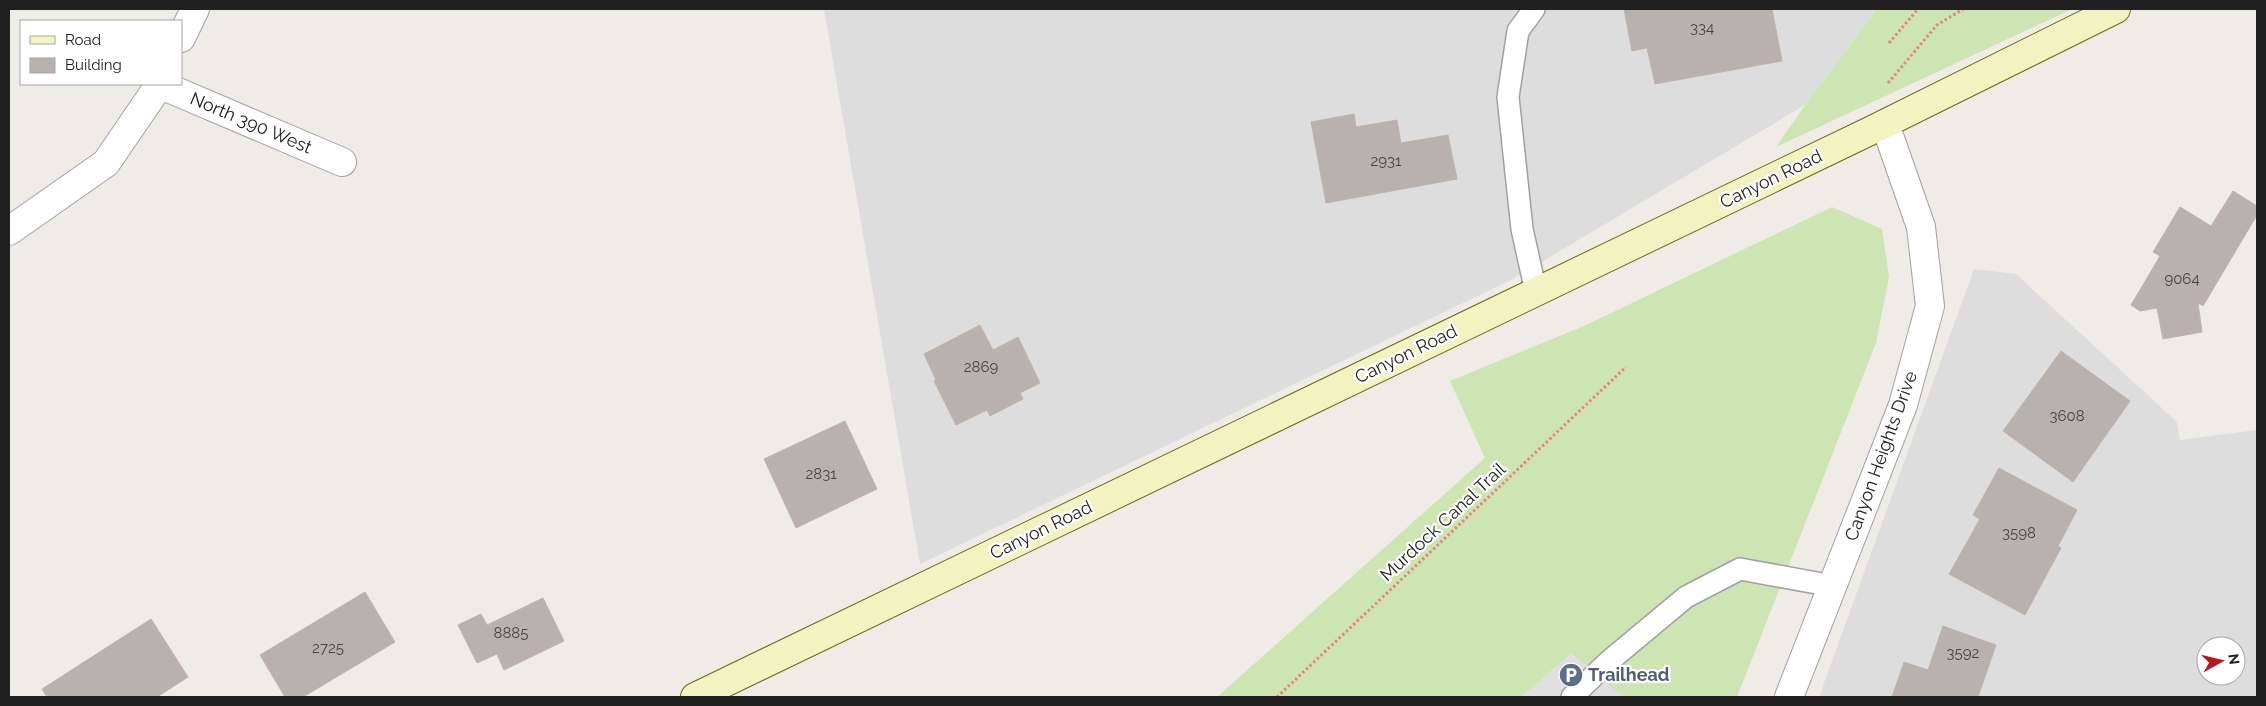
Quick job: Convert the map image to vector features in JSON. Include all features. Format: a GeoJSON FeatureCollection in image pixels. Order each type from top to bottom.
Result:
{"type":"FeatureCollection","features":[{"type":"Feature","properties":{"kind":"main road","name":"Canyon Road"},"geometry":{"type":"LineString","coordinates":[[695,697],[1884,124],[2116,9]]}},
{"type":"Feature","properties":{"kind":"street"},"geometry":{"type":"LineString","coordinates":[[182,36],[195,9]]}},
{"type":"Feature","properties":{"kind":"street"},"geometry":{"type":"LineString","coordinates":[[9,231],[106,164],[159,85]]}},
{"type":"Feature","properties":{"kind":"street","name":"North 390 West"},"geometry":{"type":"LineString","coordinates":[[162,85],[342,162]]}},
{"type":"Feature","properties":{"kind":"street","name":"Canyon Heights Drive"},"geometry":{"type":"LineString","coordinates":[[1789,697],[1903,405],[1930,306],[1921,227],[1884,124]]}},
{"type":"Feature","properties":{"kind":"lane"},"geometry":{"type":"LineString","coordinates":[[1534,9],[1518,31],[1508,97],[1522,229],[1536,292]]}},
{"type":"Feature","properties":{"kind":"lane"},"geometry":{"type":"LineString","coordinates":[[1572,697],[1608,662],[1686,597],[1740,569],[1833,586]]}},
{"type":"Feature","properties":{"kind":"path"},"geometry":{"type":"LineString","coordinates":[[1890,43],[1918,9]]}},
{"type":"Feature","properties":{"kind":"path"},"geometry":{"type":"LineString","coordinates":[[1882,89],[1937,25],[1963,9]]}},
{"type":"Feature","properties":{"kind":"path","name":"Murdock Canal Trail"},"geometry":{"type":"LineString","coordinates":[[1277,697],[1626,367]]}},
{"type":"Feature","properties":{"kind":"shaded area"},"geometry":{"type":"Polygon","coordinates":[[[824,9],[1877,9],[1805,105],[1511,280],[920,564],[824,9]]]}},
{"type":"Feature","properties":{"kind":"shaded area"},"geometry":{"type":"Polygon","coordinates":[[[1974,269],[2016,274],[2177,422],[2180,440],[2257,430],[2257,697],[1819,697],[1974,269]]]}},
{"type":"Feature","properties":{"kind":"shaded area","name":"Trailhead"},"geometry":{"type":"Polygon","coordinates":[[[1571,653],[1623,697],[1521,697],[1571,653]]]}},
{"type":"Feature","properties":{"kind":"green space"},"geometry":{"type":"Polygon","coordinates":[[[1877,9],[2072,9],[1776,147],[1877,9]]]}},
{"type":"Feature","properties":{"kind":"green space"},"geometry":{"type":"Polygon","coordinates":[[[1832,207],[1882,229],[1889,277],[1876,343],[1737,697],[1217,697],[1485,458],[1450,381],[1584,326],[1832,207]]]}},
{"type":"Feature","properties":{"kind":"building"},"geometry":{"type":"Polygon","coordinates":[[[1624,9],[1772,9],[1782,61],[1655,84],[1647,48],[1632,51],[1624,9]]]}},
{"type":"Feature","properties":{"kind":"building"},"geometry":{"type":"Polygon","coordinates":[[[1354,114],[1356,127],[1397,120],[1401,143],[1448,135],[1457,179],[1326,203],[1311,122],[1354,114]]]}},
{"type":"Feature","properties":{"kind":"building"},"geometry":{"type":"Polygon","coordinates":[[[2233,191],[2257,206],[2257,215],[2203,306],[2198,303],[2202,332],[2163,339],[2157,308],[2140,311],[2131,305],[2160,256],[2153,252],[2180,207],[2211,226],[2233,191]]]}},
{"type":"Feature","properties":{"kind":"building"},"geometry":{"type":"Polygon","coordinates":[[[980,325],[993,350],[1018,337],[1040,383],[1020,393],[1023,399],[990,416],[987,410],[956,425],[934,381],[936,380],[924,354],[980,325]]]}},
{"type":"Feature","properties":{"kind":"building"},"geometry":{"type":"Polygon","coordinates":[[[2061,351],[2130,401],[2073,482],[2003,431],[2061,351]]]}},
{"type":"Feature","properties":{"kind":"building"},"geometry":{"type":"Polygon","coordinates":[[[845,421],[877,489],[796,528],[764,459],[845,421]]]}},
{"type":"Feature","properties":{"kind":"building"},"geometry":{"type":"Polygon","coordinates":[[[1999,468],[2077,510],[2058,546],[2061,548],[2025,615],[1949,574],[1980,519],[1973,515],[1999,468]]]}},
{"type":"Feature","properties":{"kind":"building"},"geometry":{"type":"Polygon","coordinates":[[[365,592],[395,642],[303,697],[285,697],[260,655],[365,592]]]}},
{"type":"Feature","properties":{"kind":"building"},"geometry":{"type":"Polygon","coordinates":[[[543,598],[564,641],[504,670],[497,654],[477,663],[458,625],[481,614],[487,625],[543,598]]]}},
{"type":"Feature","properties":{"kind":"building"},"geometry":{"type":"Polygon","coordinates":[[[151,619],[188,677],[157,697],[47,697],[42,689],[151,619]]]}},
{"type":"Feature","properties":{"kind":"building"},"geometry":{"type":"Polygon","coordinates":[[[1943,626],[1996,645],[1978,697],[1892,697],[1904,662],[1928,670],[1943,626]]]}},
{"type":"Feature","properties":{"kind":"place","name":"Trailhead"},"geometry":{"type":"Point","coordinates":[1571,675]}}]}
